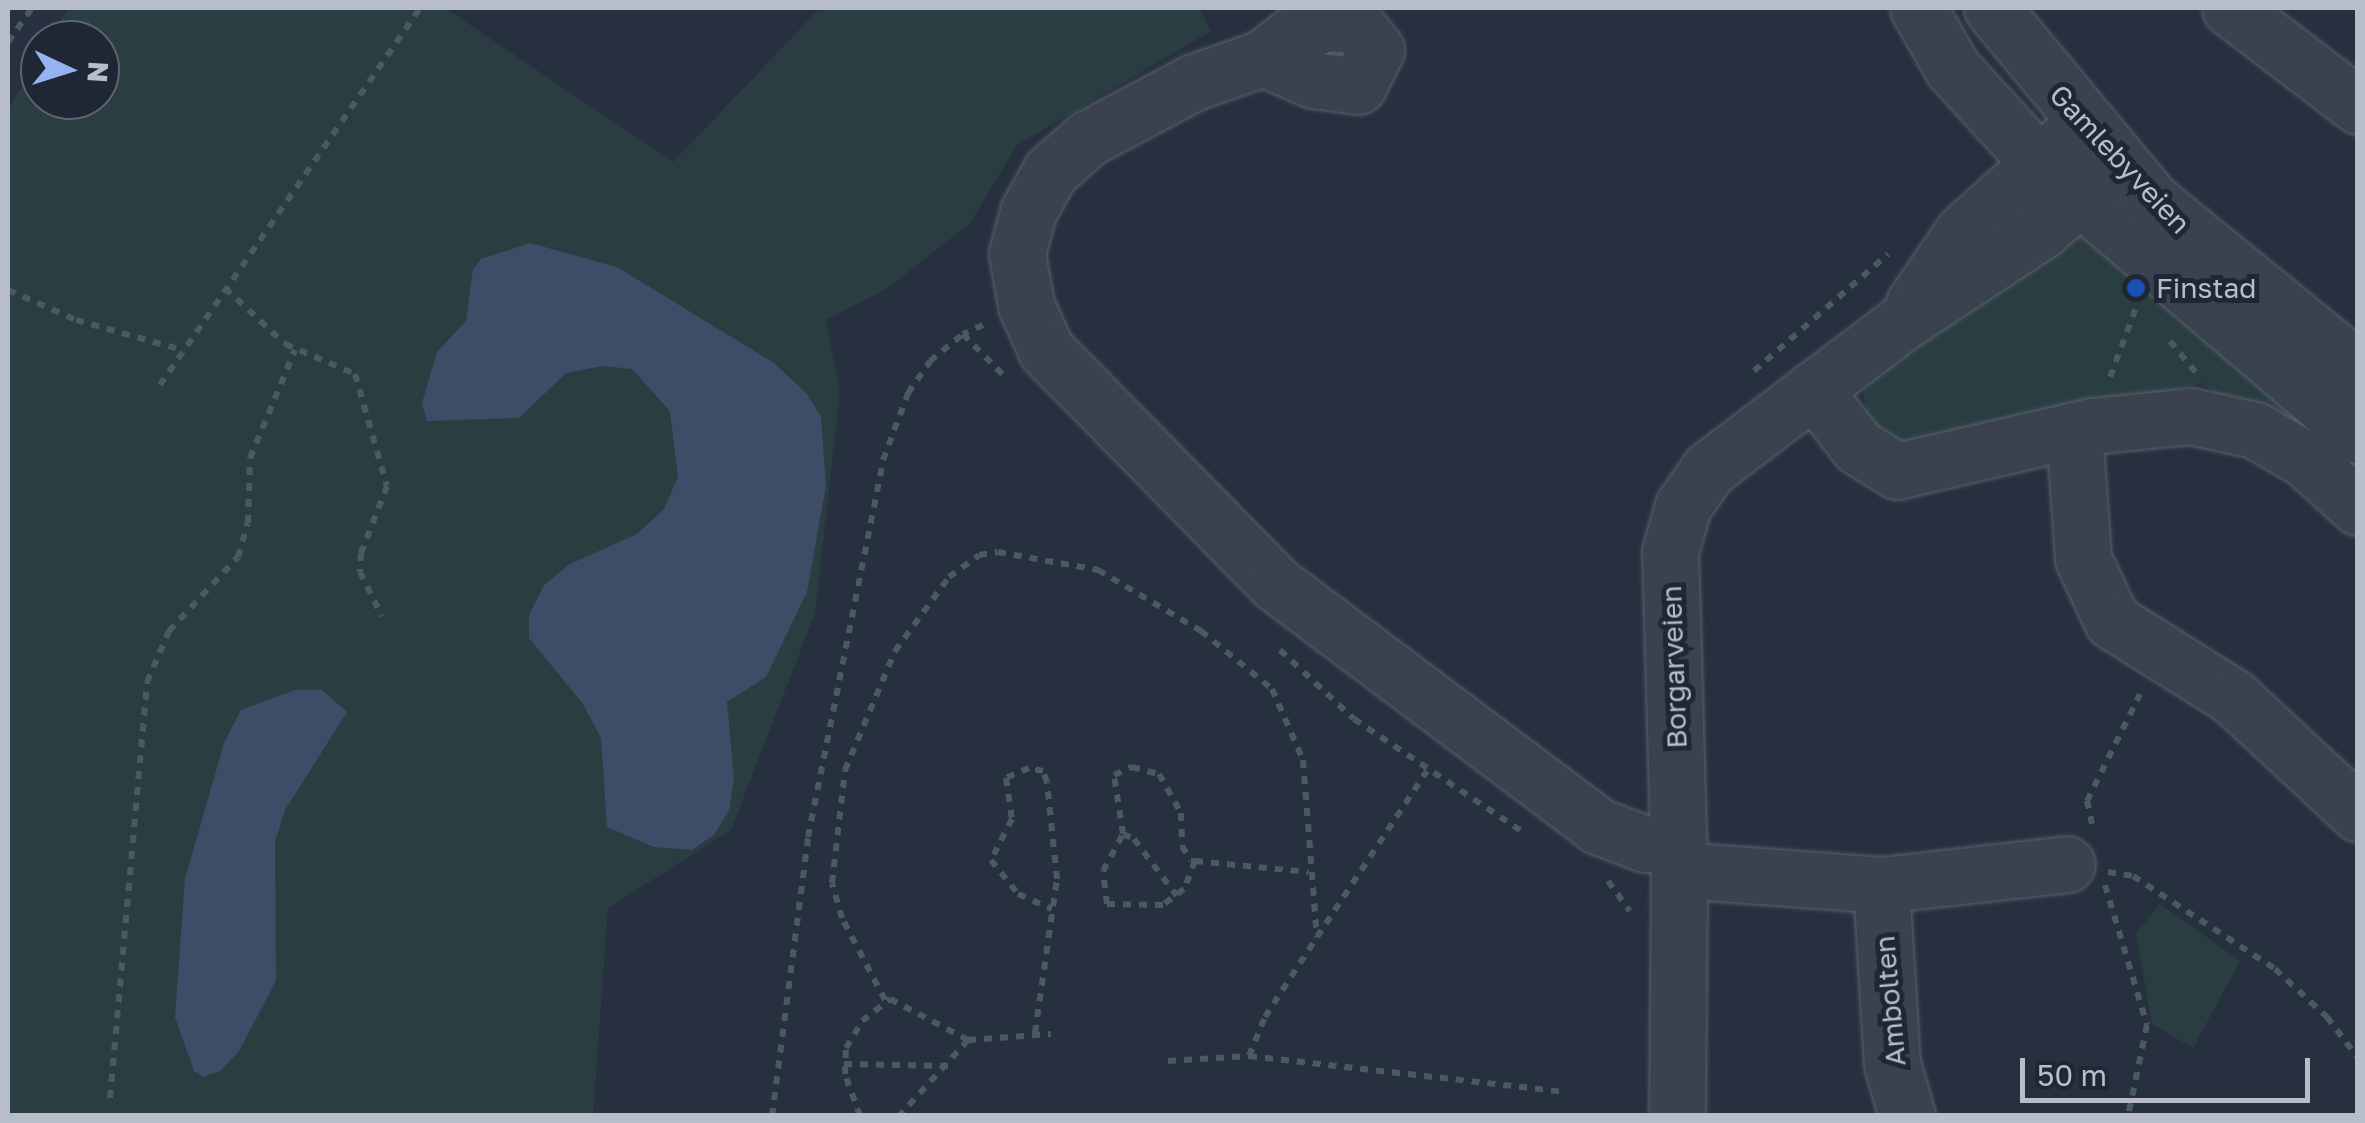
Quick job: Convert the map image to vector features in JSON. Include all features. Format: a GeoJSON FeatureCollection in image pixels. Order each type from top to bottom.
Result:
{"type":"FeatureCollection","features":[{"type":"Feature","properties":{"kind":"street"},"geometry":{"type":"LineString","coordinates":[[1918,8],[1953,69],[2037,161]]}},
{"type":"Feature","properties":{"kind":"street","name":"Gamlebyveien"},"geometry":{"type":"LineString","coordinates":[[1992,8],[2093,162],[2358,435]]}},
{"type":"Feature","properties":{"kind":"street"},"geometry":{"type":"LineString","coordinates":[[2230,8],[2358,106]]}},
{"type":"Feature","properties":{"kind":"street"},"geometry":{"type":"LineString","coordinates":[[1263,58],[1194,82],[1087,139],[1050,172],[1028,212],[1017,254],[1026,306],[1046,350],[1276,584],[1598,826],[1679,857],[1881,885],[2081,850]]}},
{"type":"Feature","properties":{"kind":"street","name":"Borgarveien"},"geometry":{"type":"LineString","coordinates":[[1900,324],[1963,232],[2037,161],[2093,162]]}},
{"type":"Feature","properties":{"kind":"street","name":"Borgarveien"},"geometry":{"type":"LineString","coordinates":[[1676,1116],[1679,857],[1670,552],[1683,506],[1709,469],[1812,389],[1900,324],[2018,247],[2093,162]]}},
{"type":"Feature","properties":{"kind":"street","name":"Gamlebyveien"},"geometry":{"type":"LineString","coordinates":[[2093,162],[2358,370]]}},
{"type":"Feature","properties":{"kind":"street"},"geometry":{"type":"LineString","coordinates":[[1812,389],[1858,447],[1896,472],[2083,428],[2190,416],[2255,430],[2304,459],[2358,507]]}},
{"type":"Feature","properties":{"kind":"street"},"geometry":{"type":"LineString","coordinates":[[2083,428],[2083,558],[2112,621],[2233,697],[2358,813]]}},
{"type":"Feature","properties":{"kind":"street","name":"Ambolten"},"geometry":{"type":"LineString","coordinates":[[1881,885],[1892,1064],[1907,1116]]}},
{"type":"Feature","properties":{"kind":"path"},"geometry":{"type":"LineString","coordinates":[[8,42],[32,8]]}},
{"type":"Feature","properties":{"kind":"path"},"geometry":{"type":"LineString","coordinates":[[160,385],[420,8]]}},
{"type":"Feature","properties":{"kind":"path"},"geometry":{"type":"LineString","coordinates":[[225,288],[295,350],[338,361],[355,374],[364,394],[387,486],[361,553],[360,572],[382,616]]}},
{"type":"Feature","properties":{"kind":"path"},"geometry":{"type":"LineString","coordinates":[[8,290],[76,320],[182,350]]}},
{"type":"Feature","properties":{"kind":"path"},"geometry":{"type":"LineString","coordinates":[[2083,428],[2136,308]]}},
{"type":"Feature","properties":{"kind":"path"},"geometry":{"type":"LineString","coordinates":[[772,1116],[808,837],[883,460],[908,393],[930,361],[963,334]]}},
{"type":"Feature","properties":{"kind":"path"},"geometry":{"type":"LineString","coordinates":[[110,1098],[147,682],[176,622],[238,557],[248,523],[250,458],[295,350]]}},
{"type":"Feature","properties":{"kind":"path"},"geometry":{"type":"LineString","coordinates":[[1051,1034],[968,1040],[884,1000],[842,918],[832,883],[846,770],[863,716],[914,620],[949,577],[988,553],[1098,570],[1258,672],[1284,706],[1303,760],[1308,872],[1317,937]]}},
{"type":"Feature","properties":{"kind":"path"},"geometry":{"type":"LineString","coordinates":[[2081,850],[2088,801],[2161,655]]}},
{"type":"Feature","properties":{"kind":"path"},"geometry":{"type":"LineString","coordinates":[[1196,862],[1177,896],[1144,908],[1107,904],[1103,871],[1122,834],[1114,775],[1132,767],[1154,770],[1176,799],[1185,855],[1196,862],[1308,872]]}},
{"type":"Feature","properties":{"kind":"path"},"geometry":{"type":"LineString","coordinates":[[1034,1033],[1057,879],[1047,782],[1043,771],[1029,768],[1006,778],[1012,819],[991,860],[1018,894],[1052,910]]}},
{"type":"Feature","properties":{"kind":"path"},"geometry":{"type":"LineString","coordinates":[[1249,1056],[1264,1017],[1428,771]]}},
{"type":"Feature","properties":{"kind":"path"},"geometry":{"type":"LineString","coordinates":[[1122,834],[1134,839],[1177,896]]}},
{"type":"Feature","properties":{"kind":"path"},"geometry":{"type":"LineString","coordinates":[[2128,1116],[2147,1026],[2101,870],[2133,876],[2275,969],[2327,1017],[2358,1058]]}},
{"type":"Feature","properties":{"kind":"path"},"geometry":{"type":"LineString","coordinates":[[856,1114],[844,1064],[854,1034],[884,1000]]}},
{"type":"Feature","properties":{"kind":"path"},"geometry":{"type":"LineString","coordinates":[[899,1116],[951,1066],[968,1040]]}},
{"type":"Feature","properties":{"kind":"path"},"geometry":{"type":"LineString","coordinates":[[1168,1061],[1249,1056],[1566,1092]]}},
{"type":"Feature","properties":{"kind":"path"},"geometry":{"type":"LineString","coordinates":[[844,1064],[951,1066]]}},
{"type":"Feature","properties":{"kind":"green space"},"geometry":{"type":"Polygon","coordinates":[[[68,8],[445,8],[673,162],[820,8],[1199,8],[1211,31],[1017,145],[970,223],[888,288],[826,320],[840,391],[815,613],[731,830],[608,908],[593,1115],[8,1116],[8,110],[20,89],[20,120],[120,120],[120,20],[61,20],[68,8]]]}},
{"type":"Feature","properties":{"kind":"green space"},"geometry":{"type":"Polygon","coordinates":[[[2042,197],[2320,432],[2265,434],[2202,383],[1930,452],[1895,451],[1869,424],[1863,391],[2019,233],[2042,197]]]}},
{"type":"Feature","properties":{"kind":"green space"},"geometry":{"type":"Polygon","coordinates":[[[2160,904],[2240,961],[2193,1048],[2152,1024],[2136,934],[2160,904]]]}},
{"type":"Feature","properties":{"kind":"water"},"geometry":{"type":"Polygon","coordinates":[[[530,243],[617,267],[774,363],[807,394],[821,417],[826,485],[807,592],[766,677],[727,702],[734,778],[729,810],[715,834],[692,850],[654,847],[607,827],[601,738],[583,704],[529,638],[529,615],[544,585],[570,564],[637,534],[664,509],[678,477],[670,411],[632,369],[603,366],[566,373],[519,418],[427,421],[422,403],[437,352],[466,321],[473,269],[481,259],[530,243]]]}},
{"type":"Feature","properties":{"kind":"water"},"geometry":{"type":"Polygon","coordinates":[[[295,690],[322,690],[347,712],[285,810],[275,842],[276,981],[239,1051],[220,1071],[203,1077],[194,1071],[175,1017],[185,879],[224,743],[241,710],[295,690]]]}},
{"type":"Feature","properties":{"kind":"place","name":"Finstad"},"geometry":{"type":"Point","coordinates":[2136,288]}}]}
